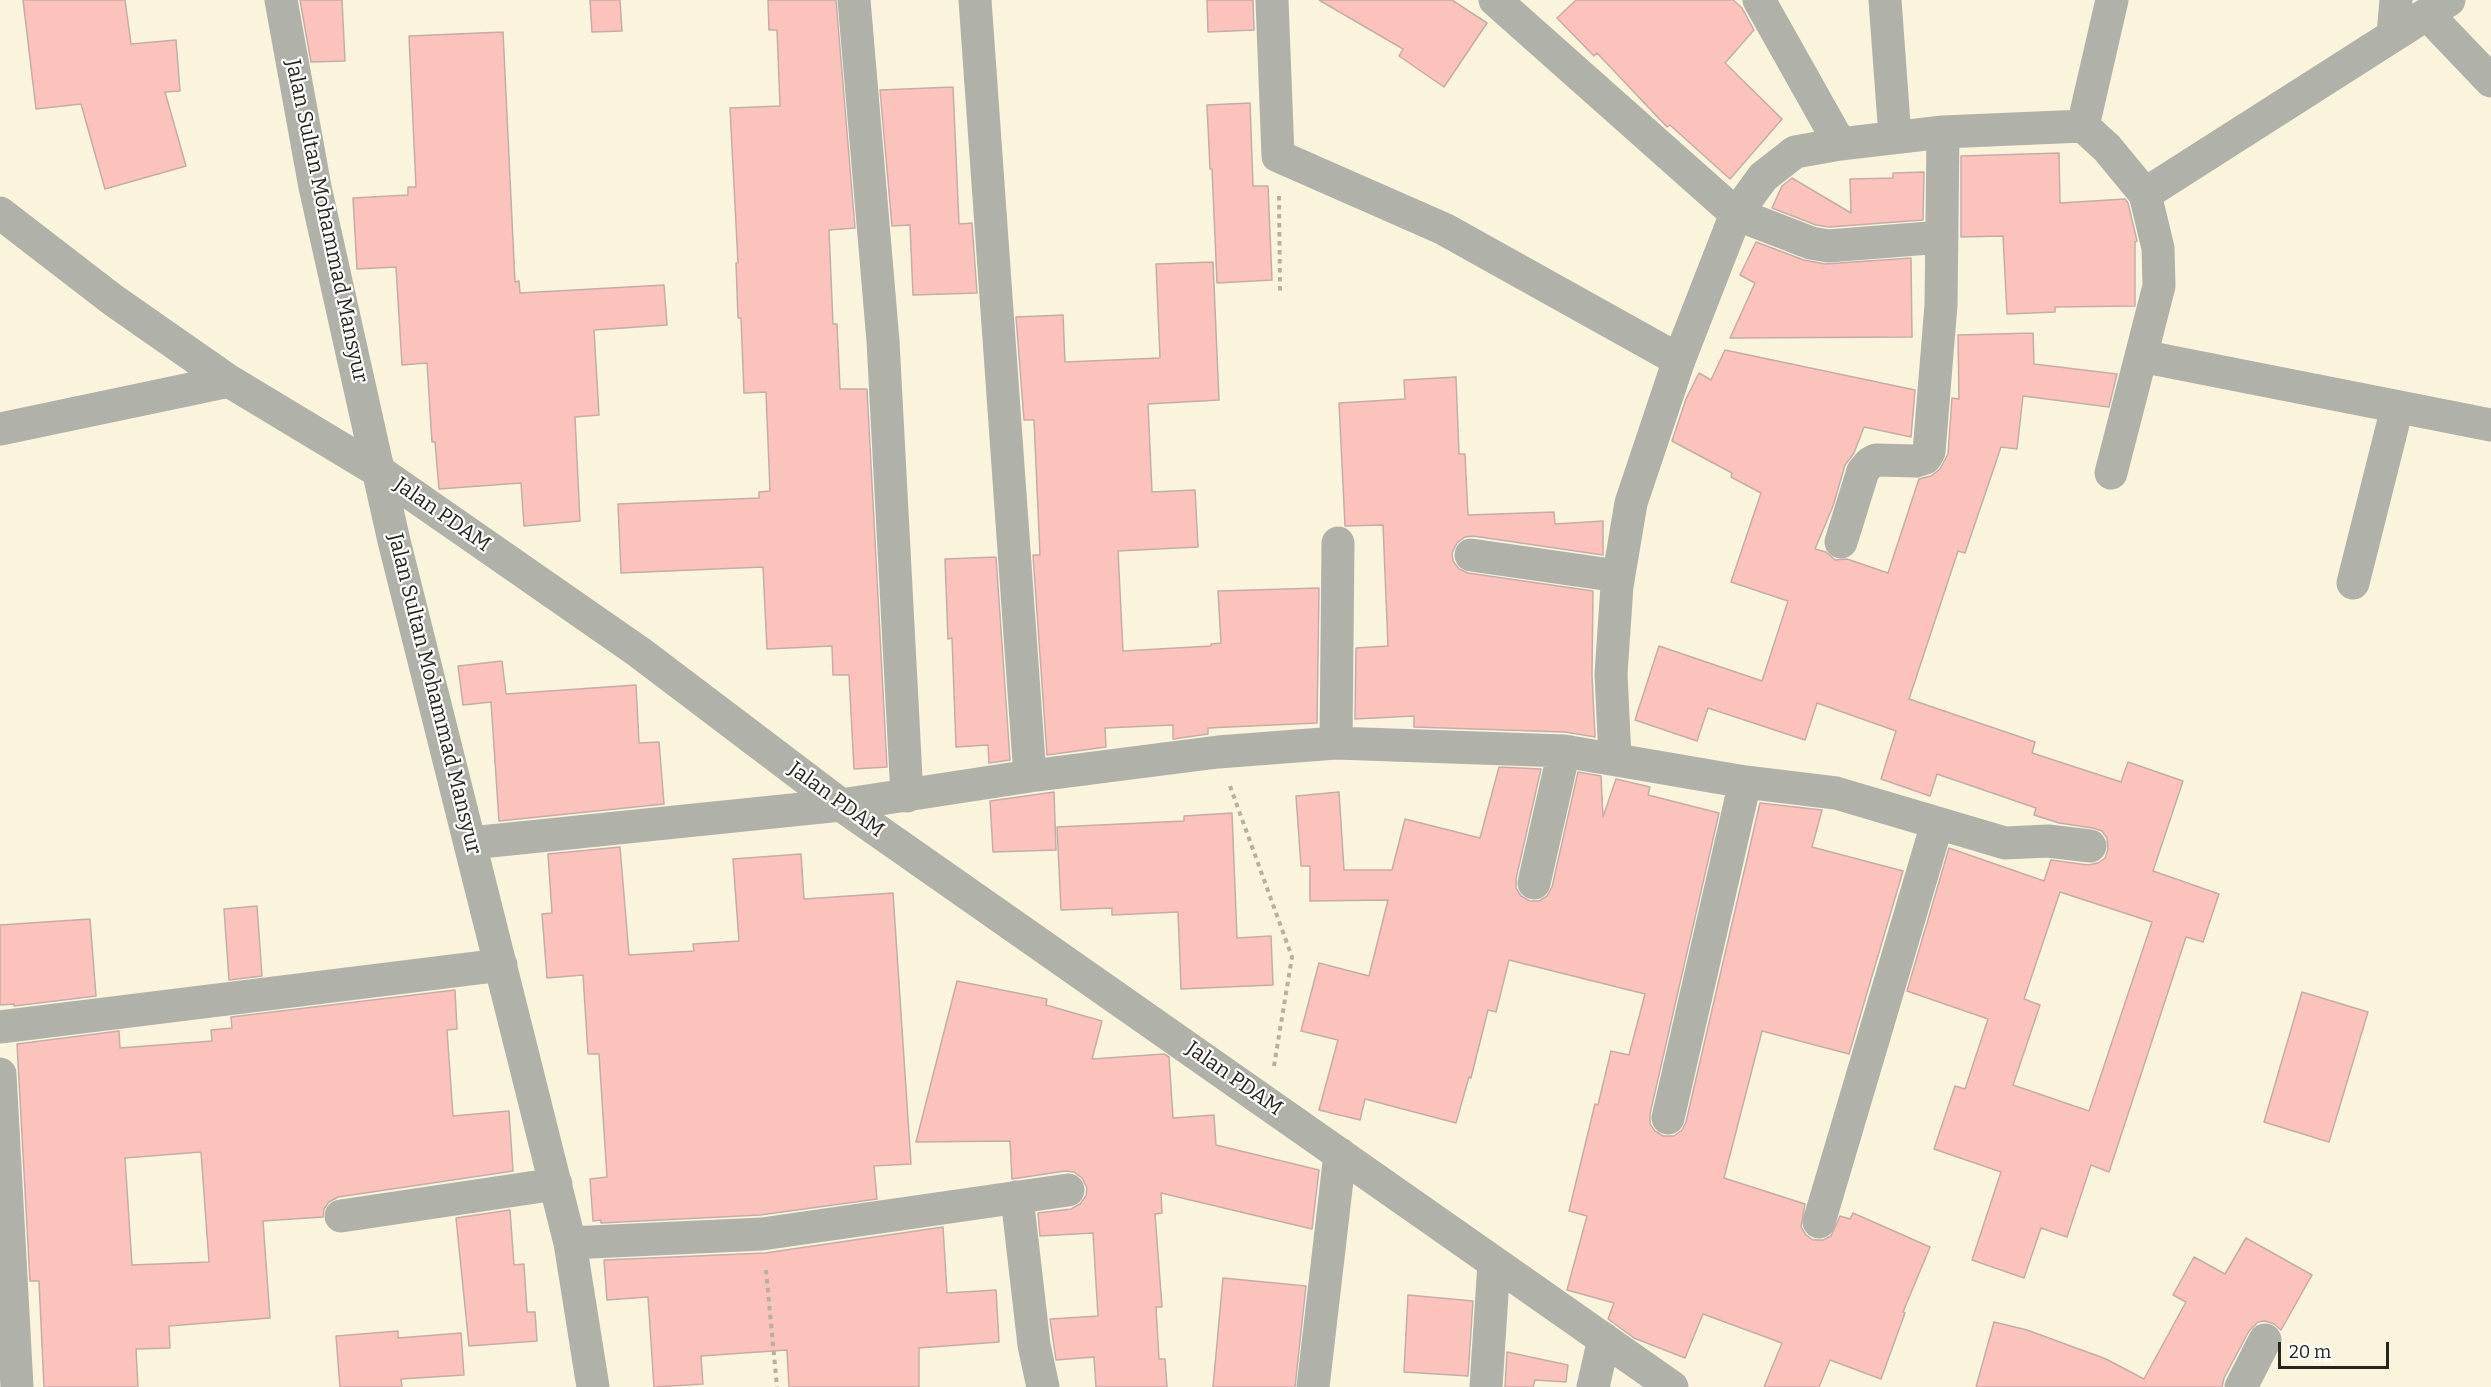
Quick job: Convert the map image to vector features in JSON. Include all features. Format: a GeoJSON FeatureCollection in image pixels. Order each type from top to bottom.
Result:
{"type":"FeatureCollection","features":[{"type":"Feature","properties":{"kind":"street","name":"Jalan Sultan Mohammad Mansyur"},"geometry":{"type":"LineString","coordinates":[[281,0],[315,187],[394,541],[570,1243],[593,1387]]}},
{"type":"Feature","properties":{"kind":"street"},"geometry":{"type":"LineString","coordinates":[[854,0],[883,341],[907,796]]}},
{"type":"Feature","properties":{"kind":"street"},"geometry":{"type":"LineString","coordinates":[[975,0],[1030,776]]}},
{"type":"Feature","properties":{"kind":"street"},"geometry":{"type":"LineString","coordinates":[[1272,0],[1278,156],[1444,229],[1679,360]]}},
{"type":"Feature","properties":{"kind":"street"},"geometry":{"type":"LineString","coordinates":[[1495,0],[1736,214],[1811,243],[1828,246],[1942,237]]}},
{"type":"Feature","properties":{"kind":"street"},"geometry":{"type":"LineString","coordinates":[[1759,0],[1840,144]]}},
{"type":"Feature","properties":{"kind":"street"},"geometry":{"type":"LineString","coordinates":[[1885,0],[1895,137]]}},
{"type":"Feature","properties":{"kind":"street"},"geometry":{"type":"LineString","coordinates":[[2083,126],[2112,0]]}},
{"type":"Feature","properties":{"kind":"street"},"geometry":{"type":"LineString","coordinates":[[2393,35],[2396,0]]}},
{"type":"Feature","properties":{"kind":"street"},"geometry":{"type":"LineString","coordinates":[[2145,194],[2438,7],[2491,81]]}},
{"type":"Feature","properties":{"kind":"street"},"geometry":{"type":"LineString","coordinates":[[1615,758],[1611,674],[1618,576],[1631,502],[1679,360],[1736,214],[1763,177],[1795,152],[1840,144],[1943,132],[2083,126],[2107,148],[2145,194],[2158,248],[2159,286],[2111,473]]}},
{"type":"Feature","properties":{"kind":"street"},"geometry":{"type":"LineString","coordinates":[[1841,542],[1863,471],[1870,463],[1876,460],[1917,460],[1925,458],[1929,452],[1941,305],[1943,132]]}},
{"type":"Feature","properties":{"kind":"street","name":"Jalan PDAM"},"geometry":{"type":"LineString","coordinates":[[0,213],[113,300],[229,381],[380,472],[639,652],[842,806],[1268,1102],[1672,1387]]}},
{"type":"Feature","properties":{"kind":"street"},"geometry":{"type":"LineString","coordinates":[[2141,356],[2491,425]]}},
{"type":"Feature","properties":{"kind":"street"},"geometry":{"type":"LineString","coordinates":[[0,429],[229,381]]}},
{"type":"Feature","properties":{"kind":"street"},"geometry":{"type":"LineString","coordinates":[[2353,584],[2397,408]]}},
{"type":"Feature","properties":{"kind":"street"},"geometry":{"type":"LineString","coordinates":[[1336,743],[1338,543]]}},
{"type":"Feature","properties":{"kind":"street"},"geometry":{"type":"LineString","coordinates":[[1471,555],[1618,576]]}},
{"type":"Feature","properties":{"kind":"street"},"geometry":{"type":"LineString","coordinates":[[471,843],[842,806],[1030,776],[1218,753],[1336,743],[1564,751],[1745,782],[1836,793],[2005,843],[2048,841],[2090,846]]}},
{"type":"Feature","properties":{"kind":"street"},"geometry":{"type":"LineString","coordinates":[[1534,883],[1564,751]]}},
{"type":"Feature","properties":{"kind":"street"},"geometry":{"type":"LineString","coordinates":[[1668,1118],[1745,782]]}},
{"type":"Feature","properties":{"kind":"street"},"geometry":{"type":"LineString","coordinates":[[1819,1222],[1937,824]]}},
{"type":"Feature","properties":{"kind":"street"},"geometry":{"type":"LineString","coordinates":[[0,1027],[501,965]]}},
{"type":"Feature","properties":{"kind":"street"},"geometry":{"type":"LineString","coordinates":[[0,1074],[17,1387]]}},
{"type":"Feature","properties":{"kind":"street"},"geometry":{"type":"LineString","coordinates":[[1313,1387],[1340,1154]]}},
{"type":"Feature","properties":{"kind":"street"},"geometry":{"type":"LineString","coordinates":[[341,1216],[556,1184]]}},
{"type":"Feature","properties":{"kind":"street"},"geometry":{"type":"LineString","coordinates":[[570,1243],[762,1234],[1068,1190]]}},
{"type":"Feature","properties":{"kind":"street"},"geometry":{"type":"LineString","coordinates":[[1017,1197],[1034,1345],[1043,1387]]}},
{"type":"Feature","properties":{"kind":"street"},"geometry":{"type":"LineString","coordinates":[[1486,1387],[1494,1263]]}},
{"type":"Feature","properties":{"kind":"street"},"geometry":{"type":"LineString","coordinates":[[1593,1387],[1604,1339]]}},
{"type":"Feature","properties":{"kind":"street"},"geometry":{"type":"LineString","coordinates":[[2241,1387],[2265,1340]]}},
{"type":"Feature","properties":{"kind":"path"},"geometry":{"type":"LineString","coordinates":[[1278,156],[1280,291]]}},
{"type":"Feature","properties":{"kind":"path"},"geometry":{"type":"LineString","coordinates":[[1218,753],[1293,957],[1268,1102]]}},
{"type":"Feature","properties":{"kind":"path"},"geometry":{"type":"LineString","coordinates":[[762,1234],[777,1387]]}},
{"type":"Feature","properties":{"kind":"building"},"geometry":{"type":"Polygon","coordinates":[[[23,0],[125,0],[131,44],[176,40],[180,91],[165,92],[186,166],[105,189],[81,104],[36,109],[23,0]]]}},
{"type":"Feature","properties":{"kind":"building"},"geometry":{"type":"Polygon","coordinates":[[[300,0],[342,0],[345,61],[311,62],[300,0]]]}},
{"type":"Feature","properties":{"kind":"building"},"geometry":{"type":"Polygon","coordinates":[[[590,0],[620,0],[622,31],[592,32],[590,0]]]}},
{"type":"Feature","properties":{"kind":"building"},"geometry":{"type":"Polygon","coordinates":[[[768,0],[836,0],[855,228],[829,230],[833,324],[837,324],[840,389],[867,389],[887,767],[854,769],[849,675],[833,675],[832,646],[767,649],[763,567],[621,573],[618,504],[759,498],[759,492],[770,491],[766,392],[744,393],[741,318],[738,318],[736,263],[738,263],[730,108],[780,106],[777,30],[769,30],[768,0]]]}},
{"type":"Feature","properties":{"kind":"building"},"geometry":{"type":"Polygon","coordinates":[[[1207,0],[1253,0],[1254,30],[1208,32],[1207,0]]]}},
{"type":"Feature","properties":{"kind":"building"},"geometry":{"type":"Polygon","coordinates":[[[1319,0],[1452,0],[1487,23],[1444,87],[1399,56],[1403,49],[1319,0]]]}},
{"type":"Feature","properties":{"kind":"building"},"geometry":{"type":"Polygon","coordinates":[[[1576,0],[1733,0],[1742,8],[1754,30],[1725,63],[1782,119],[1730,179],[1670,125],[1667,127],[1597,53],[1594,56],[1557,18],[1576,0]]]}},
{"type":"Feature","properties":{"kind":"building"},"geometry":{"type":"Polygon","coordinates":[[[503,32],[515,282],[519,281],[520,293],[664,285],[667,325],[594,330],[599,415],[575,417],[580,521],[524,526],[521,483],[439,489],[435,442],[432,442],[427,363],[402,365],[396,267],[357,269],[353,198],[408,195],[408,187],[416,187],[409,36],[503,32]]]}},
{"type":"Feature","properties":{"kind":"building"},"geometry":{"type":"Polygon","coordinates":[[[953,87],[959,224],[972,223],[977,293],[913,295],[910,225],[892,226],[880,90],[953,87]]]}},
{"type":"Feature","properties":{"kind":"building"},"geometry":{"type":"Polygon","coordinates":[[[1250,103],[1253,186],[1268,186],[1272,280],[1217,283],[1207,105],[1250,103]]]}},
{"type":"Feature","properties":{"kind":"building"},"geometry":{"type":"Polygon","coordinates":[[[2059,153],[2060,203],[2125,199],[2128,203],[2137,241],[2135,242],[2135,306],[2055,307],[2055,312],[2007,314],[2003,236],[1961,237],[1961,156],[2059,153]]]}},
{"type":"Feature","properties":{"kind":"building"},"geometry":{"type":"Polygon","coordinates":[[[1924,172],[1923,220],[1829,227],[1816,225],[1772,208],[1782,186],[1792,178],[1851,213],[1850,179],[1893,178],[1893,173],[1924,172]]]}},
{"type":"Feature","properties":{"kind":"building"},"geometry":{"type":"Polygon","coordinates":[[[1756,242],[1804,260],[1825,264],[1911,258],[1912,337],[1730,338],[1755,283],[1740,275],[1756,242]]]}},
{"type":"Feature","properties":{"kind":"building"},"geometry":{"type":"Polygon","coordinates":[[[1213,262],[1219,400],[1148,404],[1152,492],[1195,490],[1198,547],[1118,551],[1123,651],[1211,646],[1211,644],[1221,643],[1218,591],[1319,588],[1317,723],[1208,728],[1208,734],[1173,739],[1173,725],[1105,728],[1106,747],[1047,755],[1033,555],[1040,555],[1034,420],[1024,420],[1016,317],[1063,315],[1065,362],[1160,358],[1156,264],[1213,262]]]}},
{"type":"Feature","properties":{"kind":"building"},"geometry":{"type":"Polygon","coordinates":[[[2033,333],[2034,364],[2117,374],[2109,407],[2023,396],[2017,449],[2001,447],[1965,553],[1958,551],[1909,699],[2035,742],[2032,753],[2121,782],[2128,762],[2183,781],[2153,871],[2219,894],[2203,942],[2186,937],[2109,1172],[2091,1165],[2067,1237],[2041,1228],[2024,1278],[1972,1260],[2001,1172],[1934,1149],[1955,1086],[1965,1089],[1988,1019],[1907,991],[1949,848],[2044,881],[2051,860],[2088,865],[2098,863],[2105,858],[2108,849],[2107,838],[2102,831],[2059,823],[2034,815],[2036,808],[1937,774],[1930,796],[1881,779],[1896,731],[1817,703],[1805,740],[1708,708],[1697,741],[1635,720],[1659,646],[1762,681],[1788,601],[1731,582],[1761,493],[1731,477],[1732,473],[1672,441],[1686,399],[1699,373],[1711,380],[1725,350],[1915,390],[1911,437],[1864,427],[1854,453],[1845,465],[1833,506],[1815,549],[1826,552],[1835,560],[1847,559],[1888,573],[1919,479],[1931,476],[1940,469],[1948,454],[1952,398],[1959,399],[1958,335],[2033,333]],[[2060,892],[2024,999],[2040,1005],[2013,1085],[2089,1111],[2152,922],[2060,892]]]}},
{"type":"Feature","properties":{"kind":"building"},"geometry":{"type":"Polygon","coordinates":[[[1456,377],[1459,454],[1465,454],[1468,515],[1554,512],[1555,524],[1603,521],[1603,555],[1473,536],[1465,537],[1457,543],[1452,553],[1453,561],[1459,569],[1468,573],[1593,591],[1592,675],[1595,737],[1565,732],[1414,727],[1414,716],[1355,719],[1356,648],[1388,646],[1383,525],[1345,526],[1339,403],[1405,399],[1404,380],[1456,377]]]}},
{"type":"Feature","properties":{"kind":"building"},"geometry":{"type":"Polygon","coordinates":[[[996,557],[1010,760],[989,763],[988,745],[956,747],[952,638],[948,639],[945,559],[996,557]]]}},
{"type":"Feature","properties":{"kind":"building"},"geometry":{"type":"Polygon","coordinates":[[[502,661],[506,694],[636,685],[639,743],[659,742],[664,804],[499,821],[491,702],[463,705],[458,666],[502,661]]]}},
{"type":"Feature","properties":{"kind":"building"},"geometry":{"type":"Polygon","coordinates":[[[1499,767],[1541,769],[1516,879],[1516,888],[1521,896],[1530,901],[1539,901],[1547,896],[1552,887],[1578,772],[1601,776],[1603,817],[1616,779],[1650,787],[1648,795],[1719,813],[1650,1114],[1650,1124],[1663,1136],[1674,1136],[1682,1130],[1686,1122],[1760,803],[1822,810],[1812,847],[1903,871],[1849,1054],[1762,1031],[1724,1178],[1805,1204],[1801,1227],[1813,1240],[1823,1240],[1831,1236],[1840,1216],[1850,1219],[1853,1213],[1930,1247],[1903,1312],[1905,1313],[1881,1379],[1830,1360],[1819,1387],[1764,1387],[1782,1343],[1703,1314],[1685,1358],[1634,1338],[1608,1319],[1614,1303],[1567,1290],[1587,1216],[1569,1211],[1595,1104],[1598,1105],[1611,1051],[1629,1055],[1645,994],[1509,960],[1496,1012],[1488,1010],[1471,1078],[1469,1077],[1456,1123],[1365,1099],[1360,1120],[1319,1110],[1338,1040],[1301,1031],[1319,963],[1369,976],[1388,900],[1310,901],[1310,866],[1301,866],[1296,796],[1339,792],[1344,870],[1392,870],[1405,819],[1480,838],[1499,767]]]}},
{"type":"Feature","properties":{"kind":"building"},"geometry":{"type":"Polygon","coordinates":[[[1054,792],[1056,850],[993,852],[990,801],[1054,792]]]}},
{"type":"Feature","properties":{"kind":"building"},"geometry":{"type":"Polygon","coordinates":[[[1232,813],[1237,938],[1271,936],[1273,985],[1181,989],[1178,912],[1112,915],[1112,908],[1061,910],[1057,827],[1184,821],[1184,816],[1232,813]]]}},
{"type":"Feature","properties":{"kind":"building"},"geometry":{"type":"Polygon","coordinates":[[[620,847],[629,955],[694,951],[693,944],[739,941],[733,859],[801,854],[804,899],[893,893],[911,1164],[874,1166],[877,1199],[760,1215],[601,1223],[601,1220],[593,1221],[590,1179],[607,1177],[599,1054],[588,1054],[583,975],[547,978],[542,914],[552,913],[548,854],[620,847]]]}},
{"type":"Feature","properties":{"kind":"building"},"geometry":{"type":"Polygon","coordinates":[[[257,906],[262,976],[229,980],[224,909],[257,906]]]}},
{"type":"Feature","properties":{"kind":"building"},"geometry":{"type":"Polygon","coordinates":[[[90,919],[96,996],[14,1006],[14,1004],[0,1005],[0,925],[90,919]]]}},
{"type":"Feature","properties":{"kind":"building"},"geometry":{"type":"Polygon","coordinates":[[[957,981],[1047,999],[1046,1005],[1102,1021],[1092,1059],[1164,1054],[1169,1057],[1173,1118],[1214,1115],[1216,1145],[1319,1170],[1312,1229],[1161,1193],[1162,1213],[1155,1214],[1162,1307],[1156,1307],[1159,1359],[1165,1359],[1167,1387],[1096,1387],[1094,1357],[1056,1360],[1050,1319],[1098,1316],[1093,1233],[1040,1236],[1038,1213],[1071,1209],[1080,1204],[1086,1196],[1087,1188],[1082,1178],[1074,1172],[1065,1171],[1012,1179],[1010,1141],[916,1142],[957,981]]]}},
{"type":"Feature","properties":{"kind":"building"},"geometry":{"type":"Polygon","coordinates":[[[455,990],[457,1029],[447,1030],[453,1116],[509,1111],[513,1171],[338,1197],[329,1202],[324,1209],[323,1217],[263,1221],[270,1318],[169,1326],[170,1348],[136,1349],[138,1387],[44,1387],[39,1281],[30,1281],[17,1044],[119,1031],[120,1048],[212,1041],[211,1030],[232,1028],[231,1017],[455,990]],[[201,1152],[125,1158],[132,1265],[209,1262],[201,1152]]]}},
{"type":"Feature","properties":{"kind":"building"},"geometry":{"type":"Polygon","coordinates":[[[2302,992],[2368,1012],[2329,1142],[2264,1122],[2302,992]]]}},
{"type":"Feature","properties":{"kind":"building"},"geometry":{"type":"Polygon","coordinates":[[[510,1210],[514,1265],[524,1264],[527,1312],[535,1312],[537,1341],[469,1346],[456,1218],[510,1210]]]}},
{"type":"Feature","properties":{"kind":"building"},"geometry":{"type":"Polygon","coordinates":[[[943,1227],[947,1293],[996,1290],[999,1342],[919,1348],[919,1387],[789,1387],[787,1350],[701,1356],[703,1384],[654,1387],[648,1297],[607,1300],[604,1260],[765,1253],[943,1227]]]}},
{"type":"Feature","properties":{"kind":"building"},"geometry":{"type":"Polygon","coordinates":[[[2246,1238],[2312,1275],[2281,1330],[2265,1321],[2258,1322],[2249,1331],[2224,1378],[2222,1387],[1976,1387],[1994,1322],[2027,1330],[2106,1359],[2144,1379],[2186,1302],[2173,1295],[2194,1257],[2225,1274],[2246,1238]]]}},
{"type":"Feature","properties":{"kind":"building"},"geometry":{"type":"Polygon","coordinates":[[[1223,1278],[1306,1286],[1295,1387],[1213,1387],[1223,1278]]]}},
{"type":"Feature","properties":{"kind":"building"},"geometry":{"type":"Polygon","coordinates":[[[1408,1295],[1473,1301],[1468,1376],[1404,1372],[1408,1295]]]}},
{"type":"Feature","properties":{"kind":"building"},"geometry":{"type":"Polygon","coordinates":[[[398,1331],[398,1338],[461,1333],[464,1375],[401,1379],[402,1387],[340,1387],[336,1336],[398,1331]]]}},
{"type":"Feature","properties":{"kind":"building"},"geometry":{"type":"Polygon","coordinates":[[[1507,1352],[1568,1365],[1566,1382],[1535,1380],[1533,1387],[1505,1387],[1507,1352]]]}}]}
